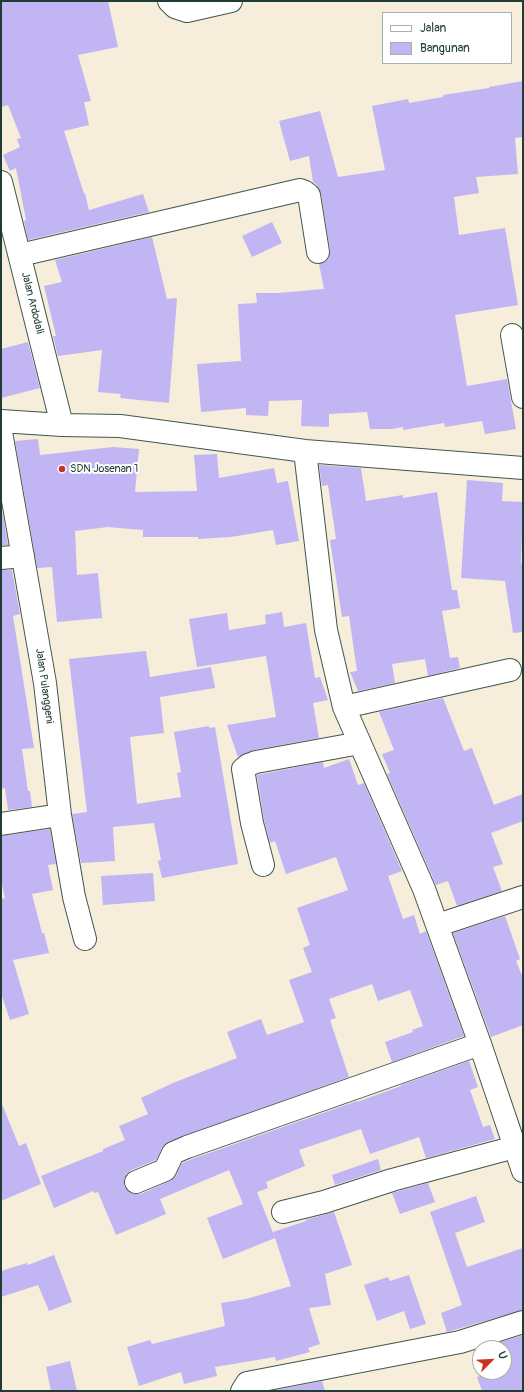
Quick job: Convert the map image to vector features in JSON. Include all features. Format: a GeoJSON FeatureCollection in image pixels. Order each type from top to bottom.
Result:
{"type":"FeatureCollection","features":[{"type":"Feature","properties":{"kind":"street"},"geometry":{"type":"LineString","coordinates":[[169,1],[176,7],[187,11],[231,1]]}},
{"type":"Feature","properties":{"kind":"street","name":"Jalan Ardodali"},"geometry":{"type":"LineString","coordinates":[[1,182],[62,425]]}},
{"type":"Feature","properties":{"kind":"street"},"geometry":{"type":"LineString","coordinates":[[20,255],[300,190],[309,196],[318,252]]}},
{"type":"Feature","properties":{"kind":"street"},"geometry":{"type":"LineString","coordinates":[[512,335],[523,397]]}},
{"type":"Feature","properties":{"kind":"street"},"geometry":{"type":"LineString","coordinates":[[1,421],[62,425],[120,426],[305,451],[523,468]]}},
{"type":"Feature","properties":{"kind":"street","name":"Jalan Pulanggeni"},"geometry":{"type":"LineString","coordinates":[[1,432],[45,684],[60,815],[74,897],[85,939]]}},
{"type":"Feature","properties":{"kind":"street"},"geometry":{"type":"LineString","coordinates":[[305,451],[326,630],[344,707],[424,888],[480,1044],[523,1171]]}},
{"type":"Feature","properties":{"kind":"street"},"geometry":{"type":"LineString","coordinates":[[1,558],[23,556]]}},
{"type":"Feature","properties":{"kind":"street"},"geometry":{"type":"LineString","coordinates":[[344,707],[510,670]]}},
{"type":"Feature","properties":{"kind":"street"},"geometry":{"type":"LineString","coordinates":[[263,865],[252,823],[243,770],[248,765],[256,762],[360,744]]}},
{"type":"Feature","properties":{"kind":"street"},"geometry":{"type":"LineString","coordinates":[[1,824],[60,815]]}},
{"type":"Feature","properties":{"kind":"street"},"geometry":{"type":"LineString","coordinates":[[438,925],[523,897]]}},
{"type":"Feature","properties":{"kind":"street"},"geometry":{"type":"LineString","coordinates":[[136,1182],[165,1170],[173,1153],[187,1147],[480,1044]]}},
{"type":"Feature","properties":{"kind":"street"},"geometry":{"type":"LineString","coordinates":[[284,1212],[324,1202],[392,1180],[515,1147]]}},
{"type":"Feature","properties":{"kind":"street"},"geometry":{"type":"LineString","coordinates":[[242,1391],[247,1383],[460,1342],[523,1322]]}},
{"type":"Feature","properties":{"kind":"building"},"geometry":{"type":"Polygon","coordinates":[[[1,1],[108,1],[118,47],[78,55],[91,101],[84,102],[89,125],[64,131],[84,194],[85,193],[89,210],[143,194],[149,212],[28,240],[24,221],[26,220],[16,168],[10,171],[3,155],[20,147],[17,139],[21,138],[8,105],[1,107],[1,1]]]}},
{"type":"Feature","properties":{"kind":"building"},"geometry":{"type":"Polygon","coordinates":[[[523,81],[523,137],[515,138],[518,174],[476,177],[479,193],[454,197],[459,235],[505,228],[518,305],[455,315],[467,386],[507,379],[516,429],[485,434],[482,421],[445,427],[444,423],[403,430],[403,427],[392,429],[370,429],[367,412],[329,414],[329,427],[301,426],[302,400],[269,401],[268,416],[246,415],[246,408],[201,412],[197,364],[241,361],[238,304],[257,303],[256,293],[278,293],[324,289],[319,264],[326,261],[329,257],[330,250],[321,193],[317,185],[313,182],[309,156],[290,161],[279,121],[320,111],[338,177],[385,170],[372,106],[408,99],[409,103],[443,97],[443,95],[523,81]]]}},
{"type":"Feature","properties":{"kind":"building"},"geometry":{"type":"Polygon","coordinates":[[[272,222],[282,243],[252,257],[242,236],[272,222]]]}},
{"type":"Feature","properties":{"kind":"building"},"geometry":{"type":"Polygon","coordinates":[[[152,237],[167,299],[177,298],[169,403],[120,398],[121,394],[98,392],[102,350],[58,356],[53,336],[56,336],[44,286],[62,282],[55,260],[152,237]]]}},
{"type":"Feature","properties":{"kind":"building"},"geometry":{"type":"Polygon","coordinates":[[[28,342],[40,388],[1,398],[1,349],[28,342]]]}},
{"type":"Feature","properties":{"kind":"building"},"geometry":{"type":"Polygon","coordinates":[[[38,439],[40,455],[113,447],[139,449],[135,492],[197,491],[194,455],[217,454],[219,478],[274,468],[277,483],[288,481],[299,541],[276,545],[273,530],[231,537],[198,539],[198,537],[143,537],[143,530],[108,527],[75,531],[77,575],[98,573],[102,618],[57,622],[52,567],[37,568],[15,441],[38,439]]]}},
{"type":"Feature","properties":{"kind":"building"},"geometry":{"type":"Polygon","coordinates":[[[319,465],[361,468],[366,501],[403,495],[403,498],[437,492],[452,590],[457,590],[460,608],[442,611],[450,658],[458,657],[460,668],[428,676],[425,659],[392,664],[395,683],[358,691],[350,672],[357,671],[349,616],[342,617],[330,540],[336,539],[328,485],[322,486],[319,465]]]}},
{"type":"Feature","properties":{"kind":"building"},"geometry":{"type":"Polygon","coordinates":[[[467,480],[503,483],[502,501],[523,502],[521,563],[523,564],[523,632],[513,633],[505,581],[461,578],[467,480]]]}},
{"type":"Feature","properties":{"kind":"building"},"geometry":{"type":"Polygon","coordinates":[[[1,504],[8,545],[1,545],[1,504]]]}},
{"type":"Feature","properties":{"kind":"building"},"geometry":{"type":"Polygon","coordinates":[[[1,570],[12,570],[20,614],[13,616],[34,748],[22,749],[28,791],[30,791],[32,807],[8,810],[5,788],[1,789],[1,570]]]}},
{"type":"Feature","properties":{"kind":"building"},"geometry":{"type":"Polygon","coordinates":[[[282,612],[284,627],[306,623],[315,678],[320,677],[328,700],[313,703],[319,738],[254,750],[238,757],[227,725],[276,717],[266,656],[197,667],[189,619],[227,613],[229,630],[266,624],[265,615],[282,612]]]}},
{"type":"Feature","properties":{"kind":"building"},"geometry":{"type":"Polygon","coordinates":[[[146,651],[150,677],[211,667],[215,688],[160,697],[164,733],[130,737],[137,804],[181,797],[177,773],[181,772],[174,732],[209,726],[209,728],[215,727],[238,864],[162,878],[158,861],[161,860],[154,823],[113,827],[115,861],[81,863],[72,814],[87,812],[69,659],[146,651]]]}},
{"type":"Feature","properties":{"kind":"building"},"geometry":{"type":"Polygon","coordinates":[[[443,698],[464,751],[472,748],[494,805],[523,794],[523,821],[491,833],[503,864],[493,867],[502,891],[457,906],[448,881],[436,885],[387,774],[390,773],[382,754],[394,750],[379,712],[443,698]]]}},
{"type":"Feature","properties":{"kind":"building"},"geometry":{"type":"Polygon","coordinates":[[[349,759],[358,785],[364,783],[402,871],[388,876],[403,919],[414,915],[420,934],[426,931],[464,1036],[392,1062],[385,1042],[413,1032],[412,1030],[423,1026],[410,990],[378,1001],[372,984],[329,999],[336,1018],[330,1020],[349,1077],[168,1142],[162,1148],[156,1160],[131,1170],[126,1174],[124,1186],[129,1192],[141,1194],[170,1181],[176,1175],[182,1163],[469,1061],[478,1087],[470,1090],[483,1127],[490,1125],[495,1139],[426,1158],[419,1137],[370,1154],[361,1129],[299,1150],[305,1166],[266,1182],[268,1188],[257,1192],[275,1238],[223,1259],[207,1218],[243,1204],[229,1170],[160,1199],[166,1214],[116,1235],[98,1192],[94,1193],[93,1191],[54,1208],[41,1176],[103,1151],[103,1149],[125,1140],[119,1126],[148,1114],[141,1098],[173,1083],[237,1058],[227,1032],[261,1019],[267,1035],[304,1022],[289,980],[312,972],[303,948],[310,945],[297,908],[348,890],[336,857],[286,874],[275,841],[270,843],[264,820],[257,775],[323,762],[324,768],[349,759]]]}},
{"type":"Feature","properties":{"kind":"building"},"geometry":{"type":"Polygon","coordinates":[[[50,829],[56,864],[48,865],[53,890],[32,894],[49,953],[13,960],[29,1014],[10,1020],[1,993],[1,899],[5,898],[1,880],[1,836],[50,829]]]}},
{"type":"Feature","properties":{"kind":"building"},"geometry":{"type":"Polygon","coordinates":[[[153,873],[155,901],[103,905],[101,876],[153,873]]]}},
{"type":"Feature","properties":{"kind":"building"},"geometry":{"type":"Polygon","coordinates":[[[505,916],[520,959],[516,961],[523,978],[523,1025],[491,1037],[453,933],[505,916]]]}},
{"type":"Feature","properties":{"kind":"building"},"geometry":{"type":"Polygon","coordinates":[[[2,1104],[19,1146],[26,1143],[41,1184],[1,1201],[1,1105],[2,1104]]]}},
{"type":"Feature","properties":{"kind":"building"},"geometry":{"type":"Polygon","coordinates":[[[378,1159],[381,1170],[335,1185],[332,1175],[378,1159]]]}},
{"type":"Feature","properties":{"kind":"building"},"geometry":{"type":"Polygon","coordinates":[[[428,1183],[435,1202],[400,1214],[392,1193],[428,1183]]]}},
{"type":"Feature","properties":{"kind":"building"},"geometry":{"type":"Polygon","coordinates":[[[476,1196],[485,1222],[455,1233],[467,1267],[523,1248],[523,1310],[447,1332],[441,1313],[462,1305],[430,1212],[476,1196]]]}},
{"type":"Feature","properties":{"kind":"building"},"geometry":{"type":"Polygon","coordinates":[[[334,1212],[352,1265],[325,1274],[331,1305],[309,1308],[320,1344],[308,1348],[310,1352],[276,1361],[275,1357],[215,1367],[217,1376],[184,1384],[181,1372],[139,1386],[127,1347],[150,1340],[152,1344],[225,1326],[221,1303],[246,1299],[291,1286],[273,1232],[306,1221],[305,1220],[334,1212]]]}},
{"type":"Feature","properties":{"kind":"building"},"geometry":{"type":"Polygon","coordinates":[[[54,1255],[72,1302],[49,1311],[38,1285],[1,1297],[1,1271],[27,1263],[28,1265],[54,1255]]]}},
{"type":"Feature","properties":{"kind":"building"},"geometry":{"type":"Polygon","coordinates":[[[409,1275],[426,1324],[410,1329],[404,1311],[377,1321],[364,1285],[388,1277],[390,1281],[409,1275]]]}},
{"type":"Feature","properties":{"kind":"building"},"geometry":{"type":"Polygon","coordinates":[[[523,1335],[523,1391],[482,1391],[478,1380],[512,1380],[512,1340],[507,1340],[523,1335]]]}},
{"type":"Feature","properties":{"kind":"building"},"geometry":{"type":"Polygon","coordinates":[[[70,1361],[77,1391],[51,1391],[46,1367],[70,1361]]]}},
{"type":"Feature","properties":{"kind":"building"},"geometry":{"type":"Polygon","coordinates":[[[322,1381],[325,1391],[272,1391],[322,1381]]]}},
{"type":"Feature","properties":{"kind":"place","name":"SDN Josenan 1"},"geometry":{"type":"Point","coordinates":[62,469]}}]}
